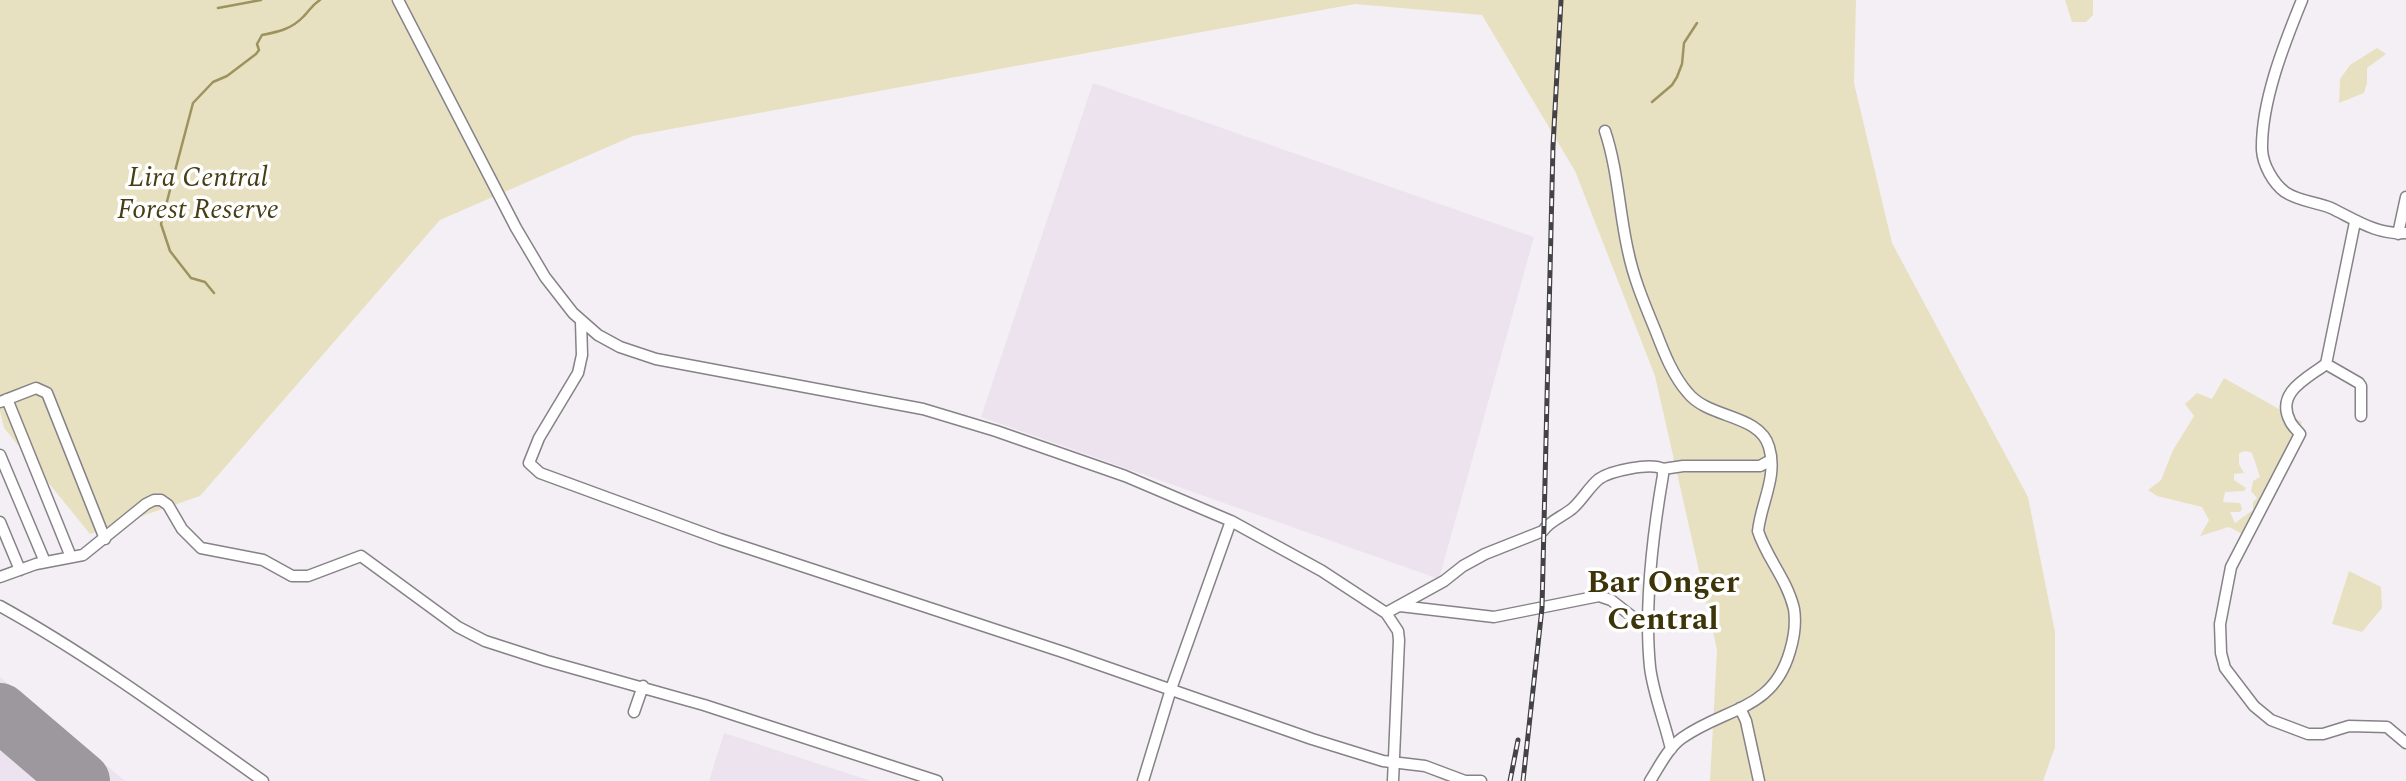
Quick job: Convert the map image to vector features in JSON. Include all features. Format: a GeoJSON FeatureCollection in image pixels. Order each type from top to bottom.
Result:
{"type":"FeatureCollection","features":[{"type":"Feature","properties":{"kind":"street"},"geometry":{"type":"LineString","coordinates":[[398,0],[516,228],[545,278],[581,321],[609,342],[656,359],[867,397],[947,416],[1125,476],[1231,521],[1332,576],[1386,612],[1398,631],[1393,781]]}},
{"type":"Feature","properties":{"kind":"street"},"geometry":{"type":"LineString","coordinates":[[2302,0],[2280,57],[2265,120],[2263,157],[2268,171],[2285,192],[2330,208],[2355,222],[2386,233],[2402,234],[2406,197]]}},
{"type":"Feature","properties":{"kind":"street"},"geometry":{"type":"LineString","coordinates":[[1605,131],[1613,159],[1628,254],[1638,291],[1674,374],[1698,403],[1751,425],[1761,432],[1769,446],[1771,477],[1758,531],[1794,611],[1794,638],[1787,663],[1771,689],[1758,700],[1706,723],[1679,740],[1650,781]]}},
{"type":"Feature","properties":{"kind":"street"},"geometry":{"type":"LineString","coordinates":[[2355,222],[2326,364],[2293,387],[2288,397],[2288,416],[2300,434],[2231,567],[2220,624],[2221,653],[2225,668],[2246,696],[2271,720],[2308,734],[2323,734],[2349,726],[2387,727],[2406,743]]}},
{"type":"Feature","properties":{"kind":"street"},"geometry":{"type":"LineString","coordinates":[[581,321],[582,355],[578,373],[539,438],[529,463],[540,473],[777,558],[1312,738],[1394,762],[1425,766],[1465,781],[1481,781]]}},
{"type":"Feature","properties":{"kind":"street"},"geometry":{"type":"LineString","coordinates":[[2326,364],[2359,383],[2361,416]]}},
{"type":"Feature","properties":{"kind":"street"},"geometry":{"type":"LineString","coordinates":[[72,557],[3,401],[36,388],[47,393],[105,539]]}},
{"type":"Feature","properties":{"kind":"street"},"geometry":{"type":"LineString","coordinates":[[0,455],[45,562]]}},
{"type":"Feature","properties":{"kind":"street"},"geometry":{"type":"LineString","coordinates":[[1386,612],[1444,581],[1485,554],[1543,531],[1547,525],[1575,507],[1602,477],[1645,466],[1663,469],[1683,466],[1760,466],[1771,460]]}},
{"type":"Feature","properties":{"kind":"street"},"geometry":{"type":"LineString","coordinates":[[1760,466],[1771,477]]}},
{"type":"Feature","properties":{"kind":"street"},"geometry":{"type":"LineString","coordinates":[[1663,469],[1649,593],[1648,629],[1650,669],[1671,750]]}},
{"type":"Feature","properties":{"kind":"street"},"geometry":{"type":"LineString","coordinates":[[0,577],[45,562],[83,555],[146,505],[154,500],[161,500],[168,505],[182,529],[201,548],[263,560],[292,576],[303,576],[360,556],[473,636],[547,662],[643,686],[937,781]]}},
{"type":"Feature","properties":{"kind":"street"},"geometry":{"type":"LineString","coordinates":[[1143,781],[1171,689],[1231,521]]}},
{"type":"Feature","properties":{"kind":"street"},"geometry":{"type":"LineString","coordinates":[[0,522],[20,570]]}},
{"type":"Feature","properties":{"kind":"street"},"geometry":{"type":"LineString","coordinates":[[1400,606],[1494,617],[1599,596],[1611,600],[1648,629]]}},
{"type":"Feature","properties":{"kind":"street"},"geometry":{"type":"LineString","coordinates":[[0,606],[134,690],[263,781]]}},
{"type":"Feature","properties":{"kind":"street"},"geometry":{"type":"LineString","coordinates":[[634,712],[643,686]]}},
{"type":"Feature","properties":{"kind":"street"},"geometry":{"type":"LineString","coordinates":[[1740,709],[1746,721],[1759,781]]}},
{"type":"Feature","properties":{"kind":"shaded area"},"geometry":{"type":"Polygon","coordinates":[[[1093,83],[1534,237],[1439,579],[981,417],[1093,83]]]}},
{"type":"Feature","properties":{"kind":"shaded area"},"geometry":{"type":"Polygon","coordinates":[[[0,677],[125,781],[0,781],[0,677]]]}},
{"type":"Feature","properties":{"kind":"shaded area"},"geometry":{"type":"Polygon","coordinates":[[[724,733],[871,781],[709,781],[724,733]]]}},
{"type":"Feature","properties":{"kind":"green space","name":"Lira Central Forest Reserve"},"geometry":{"type":"Polygon","coordinates":[[[0,0],[1856,0],[1854,83],[1892,243],[2028,497],[2055,632],[2055,747],[2043,781],[1710,781],[1717,650],[1655,376],[1575,171],[1482,15],[1355,4],[633,136],[440,220],[200,496],[90,534],[4,428],[0,411],[0,0]]]}},
{"type":"Feature","properties":{"kind":"green space"},"geometry":{"type":"Polygon","coordinates":[[[2065,0],[2093,0],[2093,15],[2086,22],[2072,22],[2065,0]]]}},
{"type":"Feature","properties":{"kind":"green space"},"geometry":{"type":"Polygon","coordinates":[[[2377,48],[2386,54],[2367,68],[2364,93],[2339,103],[2340,79],[2350,65],[2377,48]]]}},
{"type":"Feature","properties":{"kind":"green space"},"geometry":{"type":"Polygon","coordinates":[[[2224,378],[2302,422],[2244,535],[2229,527],[2200,536],[2209,520],[2202,507],[2157,496],[2148,490],[2161,480],[2173,450],[2194,416],[2185,404],[2197,393],[2212,399],[2224,378]],[[2239,453],[2239,464],[2244,473],[2234,474],[2234,480],[2246,488],[2244,491],[2225,492],[2223,502],[2240,503],[2242,509],[2240,512],[2230,512],[2235,523],[2253,510],[2253,502],[2257,498],[2251,491],[2253,481],[2260,477],[2252,453],[2239,453]]]}},
{"type":"Feature","properties":{"kind":"green space"},"geometry":{"type":"Polygon","coordinates":[[[2349,571],[2381,587],[2382,608],[2362,632],[2332,624],[2349,571]]]}},
{"type":"Feature","properties":{"kind":"waterway"},"geometry":{"type":"LineString","coordinates":[[218,8],[261,0]]}},
{"type":"Feature","properties":{"kind":"waterway"},"geometry":{"type":"LineString","coordinates":[[214,293],[205,282],[191,278],[170,251],[161,224],[193,103],[213,82],[227,76],[256,54],[262,35],[295,24],[320,0]]}},
{"type":"Feature","properties":{"kind":"waterway"},"geometry":{"type":"LineString","coordinates":[[1652,102],[1672,85],[1677,77],[1682,64],[1684,43],[1697,23]]}},
{"type":"Feature","properties":{"kind":"runway"},"geometry":{"type":"LineString","coordinates":[[0,712],[81,781]]}},
{"type":"Feature","properties":{"kind":"railway"},"geometry":{"type":"LineString","coordinates":[[1523,781],[1542,608],[1553,146],[1561,0]]}},
{"type":"Feature","properties":{"kind":"railway"},"geometry":{"type":"LineString","coordinates":[[1510,781],[1518,740]]}},
{"type":"Feature","properties":{"kind":"district","name":"Bar Onger Central"},"geometry":{"type":"Point","coordinates":[1663,604]}}]}
